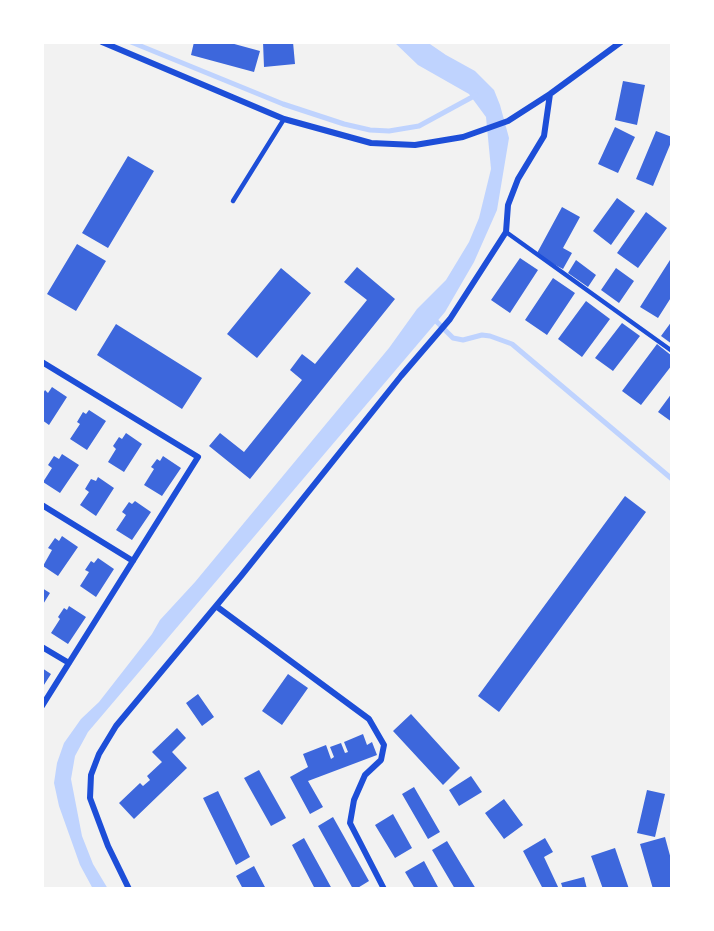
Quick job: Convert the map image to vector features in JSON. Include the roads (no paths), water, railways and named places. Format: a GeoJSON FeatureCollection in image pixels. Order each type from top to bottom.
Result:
{"type":"FeatureCollection","features":[{"type":"Feature","properties":{"kind":"street"},"geometry":{"type":"LineString","coordinates":[[102,42],[284,119],[371,143],[415,145],[464,137],[508,121],[550,94],[621,42]]}},
{"type":"Feature","properties":{"kind":"street"},"geometry":{"type":"LineString","coordinates":[[129,889],[108,846],[90,798],[91,774],[99,754],[116,726],[450,319],[506,232],[508,205],[518,179],[544,136],[550,94]]}},
{"type":"Feature","properties":{"kind":"street"},"geometry":{"type":"LineString","coordinates":[[42,362],[198,457],[42,706]]}},
{"type":"Feature","properties":{"kind":"street"},"geometry":{"type":"LineString","coordinates":[[42,504],[133,561]]}},
{"type":"Feature","properties":{"kind":"street"},"geometry":{"type":"LineString","coordinates":[[216,606],[369,719],[384,745],[381,760],[365,775],[354,800],[350,823],[384,889]]}},
{"type":"Feature","properties":{"kind":"street"},"geometry":{"type":"LineString","coordinates":[[42,647],[69,663]]}},
{"type":"Feature","properties":{"kind":"lane"},"geometry":{"type":"LineString","coordinates":[[233,201],[284,119]]}},
{"type":"Feature","properties":{"kind":"lane"},"geometry":{"type":"LineString","coordinates":[[506,232],[672,351]]}},
{"type":"Feature","properties":{"kind":"water"},"geometry":{"type":"Polygon","coordinates":[[[394,42],[427,42],[475,71],[494,90],[509,138],[497,210],[474,262],[445,312],[88,732],[75,756],[71,779],[82,836],[93,864],[108,889],[93,889],[80,865],[59,806],[54,783],[57,763],[64,743],[81,719],[99,702],[152,634],[160,620],[195,582],[389,348],[417,309],[446,280],[469,242],[479,218],[491,169],[486,117],[469,94],[418,65],[394,42]]]}},
{"type":"Feature","properties":{"kind":"waterway"},"geometry":{"type":"LineString","coordinates":[[131,42],[283,104],[370,130],[389,131],[419,126],[476,95]]}},
{"type":"Feature","properties":{"kind":"waterway"},"geometry":{"type":"LineString","coordinates":[[433,318],[453,338],[463,340],[482,335],[512,344],[672,479]]}}]}
